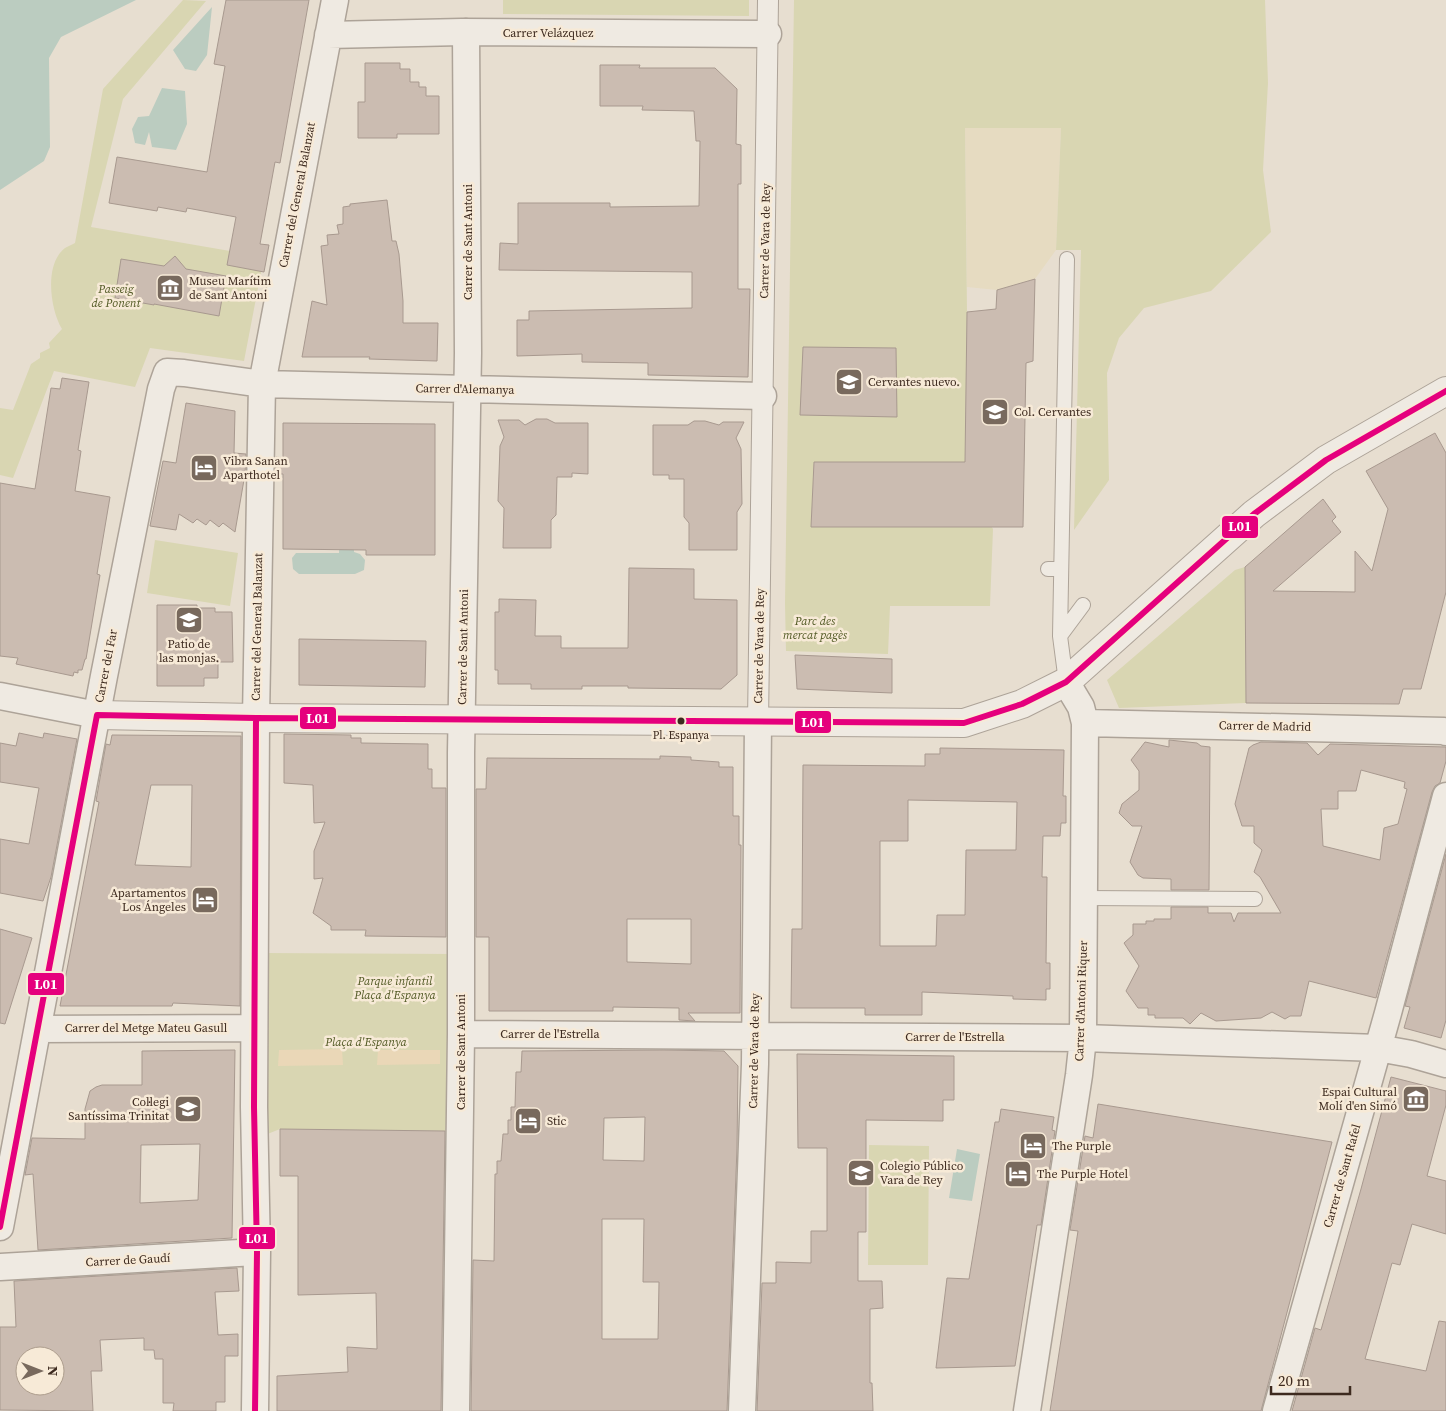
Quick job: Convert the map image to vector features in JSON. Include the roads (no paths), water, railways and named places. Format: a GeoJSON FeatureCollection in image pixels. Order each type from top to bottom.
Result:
{"type":"FeatureCollection","features":[{"type":"Feature","properties":{"kind":"street","name":"Carrer del General Balanzat"},"geometry":{"type":"LineString","coordinates":[[255,1411],[257,1252],[254,1107],[256,718],[262,384],[334,0]]}},
{"type":"Feature","properties":{"kind":"street","name":"Carrer de Vara de Rey"},"geometry":{"type":"LineString","coordinates":[[742,1411],[755,1036],[768,0]]}},
{"type":"Feature","properties":{"kind":"street","name":"Carrer Velázquez"},"geometry":{"type":"LineString","coordinates":[[328,35],[466,32],[768,34]]}},
{"type":"Feature","properties":{"kind":"street","name":"Carrer de Sant Antoni"},"geometry":{"type":"LineString","coordinates":[[456,1411],[462,1034],[462,720],[468,389],[466,32]]}},
{"type":"Feature","properties":{"kind":"street","name":"Carrer d'Alemanya"},"geometry":{"type":"LineString","coordinates":[[167,372],[184,372],[262,384],[762,396]]}},
{"type":"Feature","properties":{"kind":"street","name":"Carrer del Far"},"geometry":{"type":"LineString","coordinates":[[0,1227],[97,715],[161,389],[167,372]]}},
{"type":"Feature","properties":{"kind":"street"},"geometry":{"type":"LineString","coordinates":[[0,696],[97,715],[462,720],[964,723],[1022,704],[1066,682],[1254,514],[1326,460],[1446,391]]}},
{"type":"Feature","properties":{"kind":"street","name":"Carrer d'Antoni Riquer"},"geometry":{"type":"LineString","coordinates":[[1027,1411],[1079,1075],[1083,1038],[1085,723],[1081,707],[1066,682]]}},
{"type":"Feature","properties":{"kind":"street","name":"Carrer de Madrid"},"geometry":{"type":"LineString","coordinates":[[1085,723],[1445,731]]}},
{"type":"Feature","properties":{"kind":"street","name":"Carrer de Sant Rafel"},"geometry":{"type":"LineString","coordinates":[[1276,1411],[1378,1048],[1446,796]]}},
{"type":"Feature","properties":{"kind":"street","name":"Carrer del Metge Mateu Gasull"},"geometry":{"type":"LineString","coordinates":[[38,1029],[254,1028]]}},
{"type":"Feature","properties":{"kind":"street","name":"Carrer de l'Estrella"},"geometry":{"type":"LineString","coordinates":[[462,1034],[1083,1038],[1378,1048],[1411,1054],[1446,1064]]}},
{"type":"Feature","properties":{"kind":"street","name":"Carrer de Gaudí"},"geometry":{"type":"LineString","coordinates":[[0,1267],[257,1252]]}},
{"type":"Feature","properties":{"kind":"lane"},"geometry":{"type":"LineString","coordinates":[[1066,682],[1054,569],[1067,259]]}},
{"type":"Feature","properties":{"kind":"lane"},"geometry":{"type":"LineString","coordinates":[[1060,636],[1083,606]]}},
{"type":"Feature","properties":{"kind":"lane"},"geometry":{"type":"LineString","coordinates":[[1083,898],[1255,899]]}},
{"type":"Feature","properties":{"kind":"place","name":"Museu Marítim de Sant Antoni"},"geometry":{"type":"Point","coordinates":[170,288]}},
{"type":"Feature","properties":{"kind":"place","name":"Cervantes nuevo."},"geometry":{"type":"Point","coordinates":[849,382]}},
{"type":"Feature","properties":{"kind":"place","name":"Col. Cervantes"},"geometry":{"type":"Point","coordinates":[995,412]}},
{"type":"Feature","properties":{"kind":"place","name":"Vibra Sanan Aparthotel"},"geometry":{"type":"Point","coordinates":[204,468]}},
{"type":"Feature","properties":{"kind":"place","name":"Patio de las monjas."},"geometry":{"type":"Point","coordinates":[189,620]}},
{"type":"Feature","properties":{"kind":"place","name":"Pl. Espanya"},"geometry":{"type":"Point","coordinates":[681,721]}},
{"type":"Feature","properties":{"kind":"place","name":"Apartamentos Los Ángeles"},"geometry":{"type":"Point","coordinates":[205,900]}},
{"type":"Feature","properties":{"kind":"place","name":"Espai Cultural Molí d'en Simó"},"geometry":{"type":"Point","coordinates":[1416,1099]}},
{"type":"Feature","properties":{"kind":"place","name":"Col·legi Santíssima Trinitat"},"geometry":{"type":"Point","coordinates":[188,1109]}},
{"type":"Feature","properties":{"kind":"place","name":"Stic"},"geometry":{"type":"Point","coordinates":[528,1121]}},
{"type":"Feature","properties":{"kind":"place","name":"The Purple"},"geometry":{"type":"Point","coordinates":[1033,1146]}},
{"type":"Feature","properties":{"kind":"place","name":"Colegio Público Vara de Rey"},"geometry":{"type":"Point","coordinates":[861,1173]}},
{"type":"Feature","properties":{"kind":"place","name":"The Purple Hotel"},"geometry":{"type":"Point","coordinates":[1018,1174]}},
{"type":"Feature","properties":{"kind":"park label","name":"Passeig de Ponent"},"geometry":{"type":"Point","coordinates":[116,296]}},
{"type":"Feature","properties":{"kind":"park label","name":"Parc des mercat pagès"},"geometry":{"type":"Point","coordinates":[815,628]}},
{"type":"Feature","properties":{"kind":"park label","name":"Parque infantil Plaça d'Espanya"},"geometry":{"type":"Point","coordinates":[395,988]}},
{"type":"Feature","properties":{"kind":"park label","name":"Plaça d'Espanya"},"geometry":{"type":"Point","coordinates":[366,1042]}}]}
